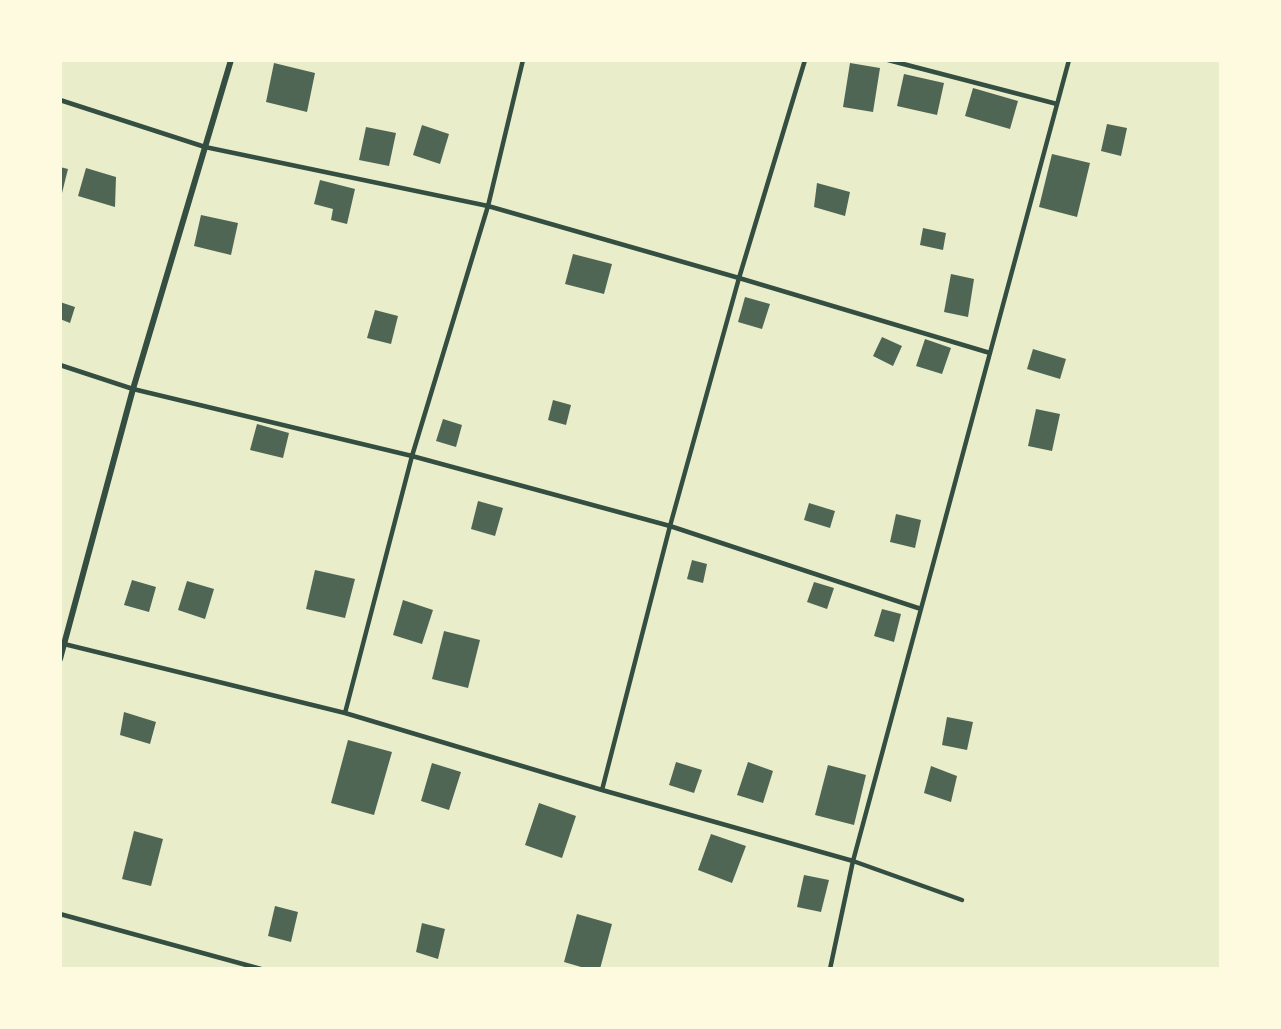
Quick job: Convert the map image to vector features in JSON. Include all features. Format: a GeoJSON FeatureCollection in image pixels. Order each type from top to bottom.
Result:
{"type":"FeatureCollection","features":[{"type":"Feature","properties":{"kind":"street"},"geometry":{"type":"LineString","coordinates":[[60,659],[62,643],[133,389],[231,60]]}},
{"type":"Feature","properties":{"kind":"lane"},"geometry":{"type":"LineString","coordinates":[[345,713],[412,456],[488,206],[523,60]]}},
{"type":"Feature","properties":{"kind":"lane"},"geometry":{"type":"LineString","coordinates":[[602,790],[670,526],[739,278],[805,60]]}},
{"type":"Feature","properties":{"kind":"lane"},"geometry":{"type":"LineString","coordinates":[[888,60],[1057,104]]}},
{"type":"Feature","properties":{"kind":"lane"},"geometry":{"type":"LineString","coordinates":[[830,969],[853,861],[1069,60]]}},
{"type":"Feature","properties":{"kind":"lane"},"geometry":{"type":"LineString","coordinates":[[60,100],[205,147],[488,206],[990,353]]}},
{"type":"Feature","properties":{"kind":"lane"},"geometry":{"type":"LineString","coordinates":[[60,365],[133,389],[412,456],[670,526],[921,609]]}},
{"type":"Feature","properties":{"kind":"lane"},"geometry":{"type":"LineString","coordinates":[[62,643],[345,713],[602,790],[853,861],[962,900]]}},
{"type":"Feature","properties":{"kind":"lane"},"geometry":{"type":"LineString","coordinates":[[60,914],[261,969]]}},
{"type":"Feature","properties":{"kind":"building"},"geometry":{"type":"Polygon","coordinates":[[[274,63],[315,73],[307,112],[266,102],[274,63]]]}},
{"type":"Feature","properties":{"kind":"building"},"geometry":{"type":"Polygon","coordinates":[[[850,63],[880,68],[873,112],[843,107],[850,63]]]}},
{"type":"Feature","properties":{"kind":"building"},"geometry":{"type":"Polygon","coordinates":[[[904,74],[944,83],[937,115],[897,106],[904,74]]]}},
{"type":"Feature","properties":{"kind":"building"},"geometry":{"type":"Polygon","coordinates":[[[973,88],[1018,101],[1010,129],[965,116],[973,88]]]}},
{"type":"Feature","properties":{"kind":"building"},"geometry":{"type":"Polygon","coordinates":[[[1107,124],[1127,128],[1121,156],[1101,151],[1107,124]]]}},
{"type":"Feature","properties":{"kind":"building"},"geometry":{"type":"Polygon","coordinates":[[[422,125],[449,134],[440,164],[413,155],[422,125]]]}},
{"type":"Feature","properties":{"kind":"building"},"geometry":{"type":"Polygon","coordinates":[[[366,127],[396,133],[389,166],[359,160],[366,127]]]}},
{"type":"Feature","properties":{"kind":"building"},"geometry":{"type":"Polygon","coordinates":[[[1052,154],[1090,163],[1077,217],[1039,207],[1052,154]]]}},
{"type":"Feature","properties":{"kind":"building"},"geometry":{"type":"Polygon","coordinates":[[[60,167],[68,169],[61,197],[60,197],[60,167]]]}},
{"type":"Feature","properties":{"kind":"building"},"geometry":{"type":"Polygon","coordinates":[[[86,168],[116,177],[115,207],[78,196],[86,168]]]}},
{"type":"Feature","properties":{"kind":"building"},"geometry":{"type":"Polygon","coordinates":[[[320,180],[355,189],[347,224],[331,220],[333,209],[314,204],[320,180]]]}},
{"type":"Feature","properties":{"kind":"building"},"geometry":{"type":"Polygon","coordinates":[[[817,183],[850,192],[845,216],[814,207],[817,183]]]}},
{"type":"Feature","properties":{"kind":"building"},"geometry":{"type":"Polygon","coordinates":[[[201,215],[238,223],[231,255],[194,246],[201,215]]]}},
{"type":"Feature","properties":{"kind":"building"},"geometry":{"type":"Polygon","coordinates":[[[923,228],[946,233],[943,250],[920,245],[923,228]]]}},
{"type":"Feature","properties":{"kind":"building"},"geometry":{"type":"Polygon","coordinates":[[[573,254],[612,264],[604,294],[565,284],[573,254]]]}},
{"type":"Feature","properties":{"kind":"building"},"geometry":{"type":"Polygon","coordinates":[[[951,274],[974,279],[968,317],[944,312],[951,274]]]}},
{"type":"Feature","properties":{"kind":"building"},"geometry":{"type":"Polygon","coordinates":[[[745,297],[770,304],[762,329],[738,322],[745,297]]]}},
{"type":"Feature","properties":{"kind":"building"},"geometry":{"type":"Polygon","coordinates":[[[60,302],[75,307],[70,323],[60,319],[60,302]]]}},
{"type":"Feature","properties":{"kind":"building"},"geometry":{"type":"Polygon","coordinates":[[[375,310],[398,316],[391,344],[367,338],[375,310]]]}},
{"type":"Feature","properties":{"kind":"building"},"geometry":{"type":"Polygon","coordinates":[[[882,337],[902,346],[893,366],[873,356],[882,337]]]}},
{"type":"Feature","properties":{"kind":"building"},"geometry":{"type":"Polygon","coordinates":[[[925,339],[951,348],[942,374],[916,366],[925,339]]]}},
{"type":"Feature","properties":{"kind":"building"},"geometry":{"type":"Polygon","coordinates":[[[1033,349],[1066,359],[1060,379],[1027,369],[1033,349]]]}},
{"type":"Feature","properties":{"kind":"building"},"geometry":{"type":"Polygon","coordinates":[[[553,400],[571,405],[566,425],[548,420],[553,400]]]}},
{"type":"Feature","properties":{"kind":"building"},"geometry":{"type":"Polygon","coordinates":[[[1036,409],[1060,414],[1052,451],[1028,446],[1036,409]]]}},
{"type":"Feature","properties":{"kind":"building"},"geometry":{"type":"Polygon","coordinates":[[[443,419],[462,425],[456,447],[436,441],[443,419]]]}},
{"type":"Feature","properties":{"kind":"building"},"geometry":{"type":"Polygon","coordinates":[[[257,424],[289,433],[283,458],[250,450],[257,424]]]}},
{"type":"Feature","properties":{"kind":"building"},"geometry":{"type":"Polygon","coordinates":[[[478,501],[503,508],[495,536],[471,529],[478,501]]]}},
{"type":"Feature","properties":{"kind":"building"},"geometry":{"type":"Polygon","coordinates":[[[809,503],[835,511],[830,528],[804,520],[809,503]]]}},
{"type":"Feature","properties":{"kind":"building"},"geometry":{"type":"Polygon","coordinates":[[[896,514],[921,520],[915,548],[890,542],[896,514]]]}},
{"type":"Feature","properties":{"kind":"building"},"geometry":{"type":"Polygon","coordinates":[[[692,560],[707,564],[703,583],[687,579],[692,560]]]}},
{"type":"Feature","properties":{"kind":"building"},"geometry":{"type":"Polygon","coordinates":[[[315,570],[355,579],[345,618],[306,609],[315,570]]]}},
{"type":"Feature","properties":{"kind":"building"},"geometry":{"type":"Polygon","coordinates":[[[132,580],[156,587],[149,612],[124,605],[132,580]]]}},
{"type":"Feature","properties":{"kind":"building"},"geometry":{"type":"Polygon","coordinates":[[[187,581],[214,589],[205,619],[178,610],[187,581]]]}},
{"type":"Feature","properties":{"kind":"building"},"geometry":{"type":"Polygon","coordinates":[[[814,582],[834,588],[827,609],[807,602],[814,582]]]}},
{"type":"Feature","properties":{"kind":"building"},"geometry":{"type":"Polygon","coordinates":[[[403,600],[433,610],[422,644],[393,635],[403,600]]]}},
{"type":"Feature","properties":{"kind":"building"},"geometry":{"type":"Polygon","coordinates":[[[882,609],[901,614],[894,642],[874,636],[882,609]]]}},
{"type":"Feature","properties":{"kind":"building"},"geometry":{"type":"Polygon","coordinates":[[[444,631],[480,640],[468,688],[432,679],[444,631]]]}},
{"type":"Feature","properties":{"kind":"building"},"geometry":{"type":"Polygon","coordinates":[[[124,712],[156,722],[150,744],[120,735],[124,712]]]}},
{"type":"Feature","properties":{"kind":"building"},"geometry":{"type":"Polygon","coordinates":[[[947,717],[973,722],[967,750],[942,745],[947,717]]]}},
{"type":"Feature","properties":{"kind":"building"},"geometry":{"type":"Polygon","coordinates":[[[348,740],[392,752],[374,815],[331,803],[348,740]]]}},
{"type":"Feature","properties":{"kind":"building"},"geometry":{"type":"Polygon","coordinates":[[[676,762],[702,770],[694,793],[669,785],[676,762]]]}},
{"type":"Feature","properties":{"kind":"building"},"geometry":{"type":"Polygon","coordinates":[[[748,762],[773,771],[763,803],[737,795],[748,762]]]}},
{"type":"Feature","properties":{"kind":"building"},"geometry":{"type":"Polygon","coordinates":[[[432,763],[461,772],[449,810],[421,801],[432,763]]]}},
{"type":"Feature","properties":{"kind":"building"},"geometry":{"type":"Polygon","coordinates":[[[828,765],[866,775],[854,825],[815,815],[828,765]]]}},
{"type":"Feature","properties":{"kind":"building"},"geometry":{"type":"Polygon","coordinates":[[[931,766],[957,776],[951,802],[924,793],[931,766]]]}},
{"type":"Feature","properties":{"kind":"building"},"geometry":{"type":"Polygon","coordinates":[[[539,803],[576,816],[562,858],[525,845],[539,803]]]}},
{"type":"Feature","properties":{"kind":"building"},"geometry":{"type":"Polygon","coordinates":[[[134,831],[163,839],[151,886],[122,879],[134,831]]]}},
{"type":"Feature","properties":{"kind":"building"},"geometry":{"type":"Polygon","coordinates":[[[711,834],[746,846],[732,883],[698,870],[711,834]]]}},
{"type":"Feature","properties":{"kind":"building"},"geometry":{"type":"Polygon","coordinates":[[[804,875],[829,880],[821,912],[797,907],[804,875]]]}},
{"type":"Feature","properties":{"kind":"building"},"geometry":{"type":"Polygon","coordinates":[[[275,906],[298,912],[291,942],[268,936],[275,906]]]}},
{"type":"Feature","properties":{"kind":"building"},"geometry":{"type":"Polygon","coordinates":[[[577,914],[612,924],[600,969],[588,969],[564,962],[577,914]]]}},
{"type":"Feature","properties":{"kind":"building"},"geometry":{"type":"Polygon","coordinates":[[[422,923],[445,929],[438,959],[416,952],[422,923]]]}}]}
